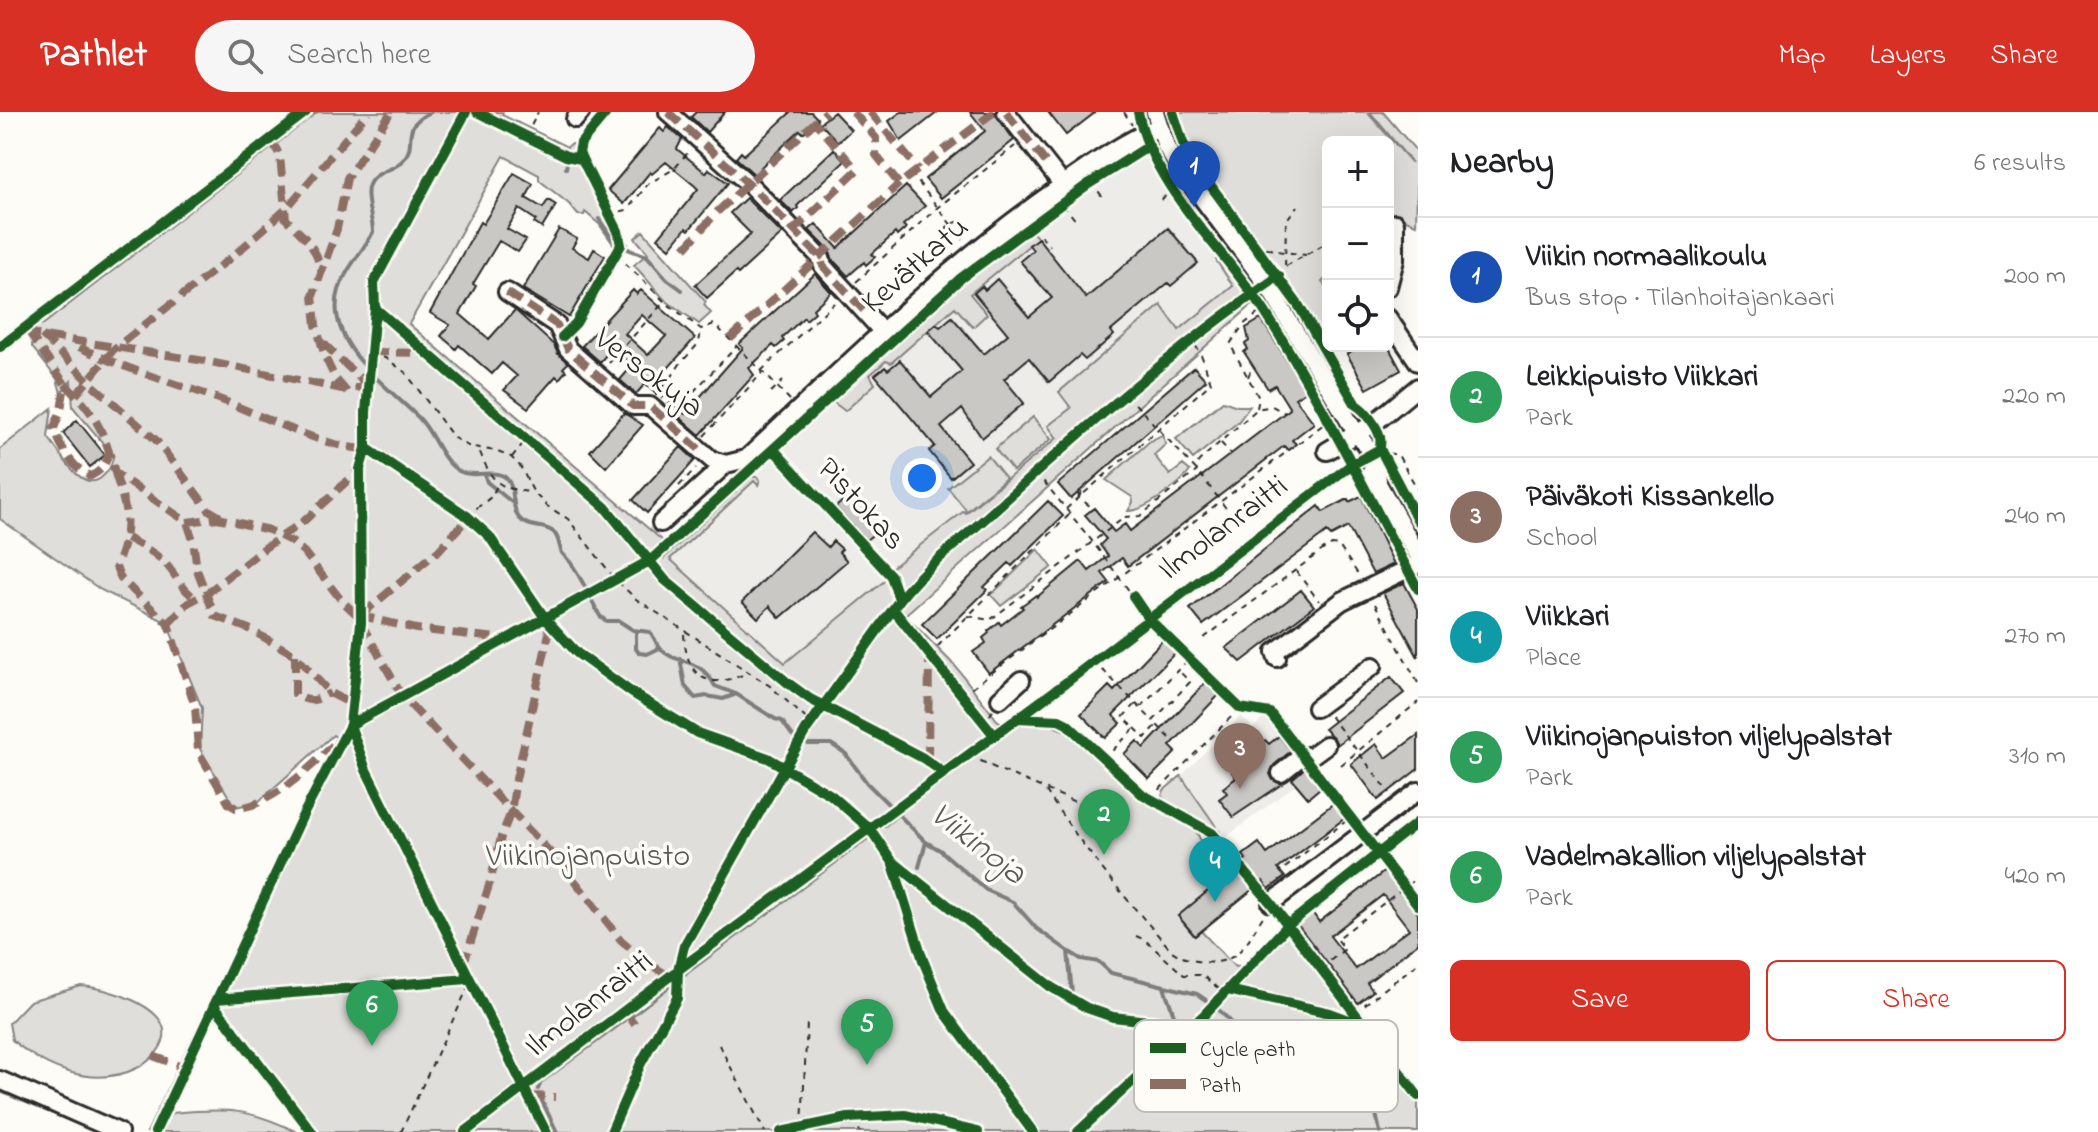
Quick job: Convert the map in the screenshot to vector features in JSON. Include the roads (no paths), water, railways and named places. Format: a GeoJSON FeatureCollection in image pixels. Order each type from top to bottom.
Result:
{"type":"FeatureCollection","features":[{"type":"Feature","properties":{"kind":"street"},"geometry":{"type":"LineString","coordinates":[[668,112],[752,187],[821,258],[823,266],[883,332]]}},
{"type":"Feature","properties":{"kind":"street"},"geometry":{"type":"LineString","coordinates":[[1006,112],[1068,190]]}},
{"type":"Feature","properties":{"kind":"street"},"geometry":{"type":"LineString","coordinates":[[1146,123],[1175,162],[1277,275],[1356,433],[1362,458],[1384,474]]}},
{"type":"Feature","properties":{"kind":"street","name":"Kevätkatu"},"geometry":{"type":"LineString","coordinates":[[661,523],[726,464],[746,459],[961,262],[1068,190],[1146,123]]}},
{"type":"Feature","properties":{"kind":"street"},"geometry":{"type":"LineString","coordinates":[[1390,280],[1395,260],[1395,223]]}},
{"type":"Feature","properties":{"kind":"street","name":"Versokuja"},"geometry":{"type":"LineString","coordinates":[[507,292],[557,325],[565,346],[633,406],[650,406],[701,450],[726,464]]}},
{"type":"Feature","properties":{"kind":"street"},"geometry":{"type":"LineString","coordinates":[[1394,327],[1418,362]]}},
{"type":"Feature","properties":{"kind":"street"},"geometry":{"type":"LineString","coordinates":[[1333,447],[1373,424],[1418,387]]}},
{"type":"Feature","properties":{"kind":"street"},"geometry":{"type":"LineString","coordinates":[[1356,433],[1378,453],[1418,555]]}},
{"type":"Feature","properties":{"kind":"street"},"geometry":{"type":"LineString","coordinates":[[1277,658],[1275,652],[1342,601],[1418,564]]}},
{"type":"Feature","properties":{"kind":"street"},"geometry":{"type":"LineString","coordinates":[[1319,707],[1373,666]]}},
{"type":"Feature","properties":{"kind":"street"},"geometry":{"type":"LineString","coordinates":[[1000,699],[1021,680]]}},
{"type":"Feature","properties":{"kind":"street"},"geometry":{"type":"LineString","coordinates":[[1281,773],[1302,756],[1311,756],[1326,745]]}},
{"type":"Feature","properties":{"kind":"street"},"geometry":{"type":"LineString","coordinates":[[1271,903],[1418,791]]}},
{"type":"Feature","properties":{"kind":"street"},"geometry":{"type":"LineString","coordinates":[[0,1080],[119,1132]]}},
{"type":"Feature","properties":{"kind":"waterway"},"geometry":{"type":"LineString","coordinates":[[42,324],[316,112]]}},
{"type":"Feature","properties":{"kind":"waterway","name":"Viikinoja"},"geometry":{"type":"LineString","coordinates":[[431,112],[414,124],[407,155],[401,162],[370,182],[368,199],[373,232],[342,282],[337,309],[340,327],[361,362],[419,418],[452,466],[465,473],[496,474],[506,478],[511,487],[516,514],[527,524],[555,533],[562,553],[606,621],[619,621],[633,630],[650,632],[666,654],[702,669],[715,686],[736,694],[782,721],[792,735],[808,744],[831,744],[845,753],[867,783],[926,842],[940,850],[986,890],[1013,902],[1036,928],[1068,951],[1081,959],[1099,962],[1111,973],[1197,994],[1229,1020]]}},
{"type":"Feature","properties":{"kind":"waterway"},"geometry":{"type":"LineString","coordinates":[[498,116],[560,149]]}},
{"type":"Feature","properties":{"kind":"waterway"},"geometry":{"type":"LineString","coordinates":[[566,168],[567,163]]}},
{"type":"Feature","properties":{"kind":"waterway"},"geometry":{"type":"LineString","coordinates":[[599,219],[615,243]]}},
{"type":"Feature","properties":{"kind":"waterway"},"geometry":{"type":"LineString","coordinates":[[625,248],[647,256],[667,279],[682,290]]}},
{"type":"Feature","properties":{"kind":"waterway"},"geometry":{"type":"LineString","coordinates":[[485,476],[487,482],[514,504]]}},
{"type":"Feature","properties":{"kind":"waterway"},"geometry":{"type":"LineString","coordinates":[[636,631],[636,649],[639,653],[647,654],[660,648]]}},
{"type":"Feature","properties":{"kind":"waterway"},"geometry":{"type":"LineString","coordinates":[[680,658],[685,686],[695,698],[707,696],[723,699],[734,695]]}},
{"type":"Feature","properties":{"kind":"waterway"},"geometry":{"type":"LineString","coordinates":[[885,825],[897,815]]}},
{"type":"Feature","properties":{"kind":"waterway"},"geometry":{"type":"LineString","coordinates":[[681,977],[869,837]]}},
{"type":"Feature","properties":{"kind":"waterway"},"geometry":{"type":"LineString","coordinates":[[919,867],[926,842]]}},
{"type":"Feature","properties":{"kind":"waterway"},"geometry":{"type":"LineString","coordinates":[[1068,951],[1072,994]]}},
{"type":"Feature","properties":{"kind":"waterway"},"geometry":{"type":"LineString","coordinates":[[632,1015],[671,985]]}},
{"type":"Feature","properties":{"kind":"waterway"},"geometry":{"type":"LineString","coordinates":[[1164,987],[1174,1015]]}},
{"type":"Feature","properties":{"kind":"waterway"},"geometry":{"type":"LineString","coordinates":[[538,1089],[541,1082],[624,1021]]}},
{"type":"Feature","properties":{"kind":"waterway"},"geometry":{"type":"LineString","coordinates":[[0,1091],[87,1127]]}},
{"type":"Feature","properties":{"kind":"waterway"},"geometry":{"type":"LineString","coordinates":[[542,1101],[557,1132]]}},
{"type":"Feature","properties":{"kind":"waterway","name":"Viikinoja"},"geometry":{"type":"LineString","coordinates":[[1376,1112],[1380,1132]]}},
{"type":"Feature","properties":{"kind":"place","name":"Viikin normaalikoulu"},"geometry":{"type":"Point","coordinates":[1194,207]}},
{"type":"Feature","properties":{"kind":"place","name":"Päiväkoti Kissankello"},"geometry":{"type":"Point","coordinates":[1240,789]}},
{"type":"Feature","properties":{"kind":"place","name":"Leikkipuisto Viikkari"},"geometry":{"type":"Point","coordinates":[1104,855]}},
{"type":"Feature","properties":{"kind":"place","name":"Viikkari"},"geometry":{"type":"Point","coordinates":[1215,902]}},
{"type":"Feature","properties":{"kind":"place","name":"Vadelmakallion viljelypalstat"},"geometry":{"type":"Point","coordinates":[372,1046]}},
{"type":"Feature","properties":{"kind":"place","name":"Viikinojanpuiston viljelypalstat"},"geometry":{"type":"Point","coordinates":[867,1065]}},
{"type":"Feature","properties":{"kind":"park label","name":"Viikinojanpuisto"},"geometry":{"type":"Point","coordinates":[588,857]}}]}
